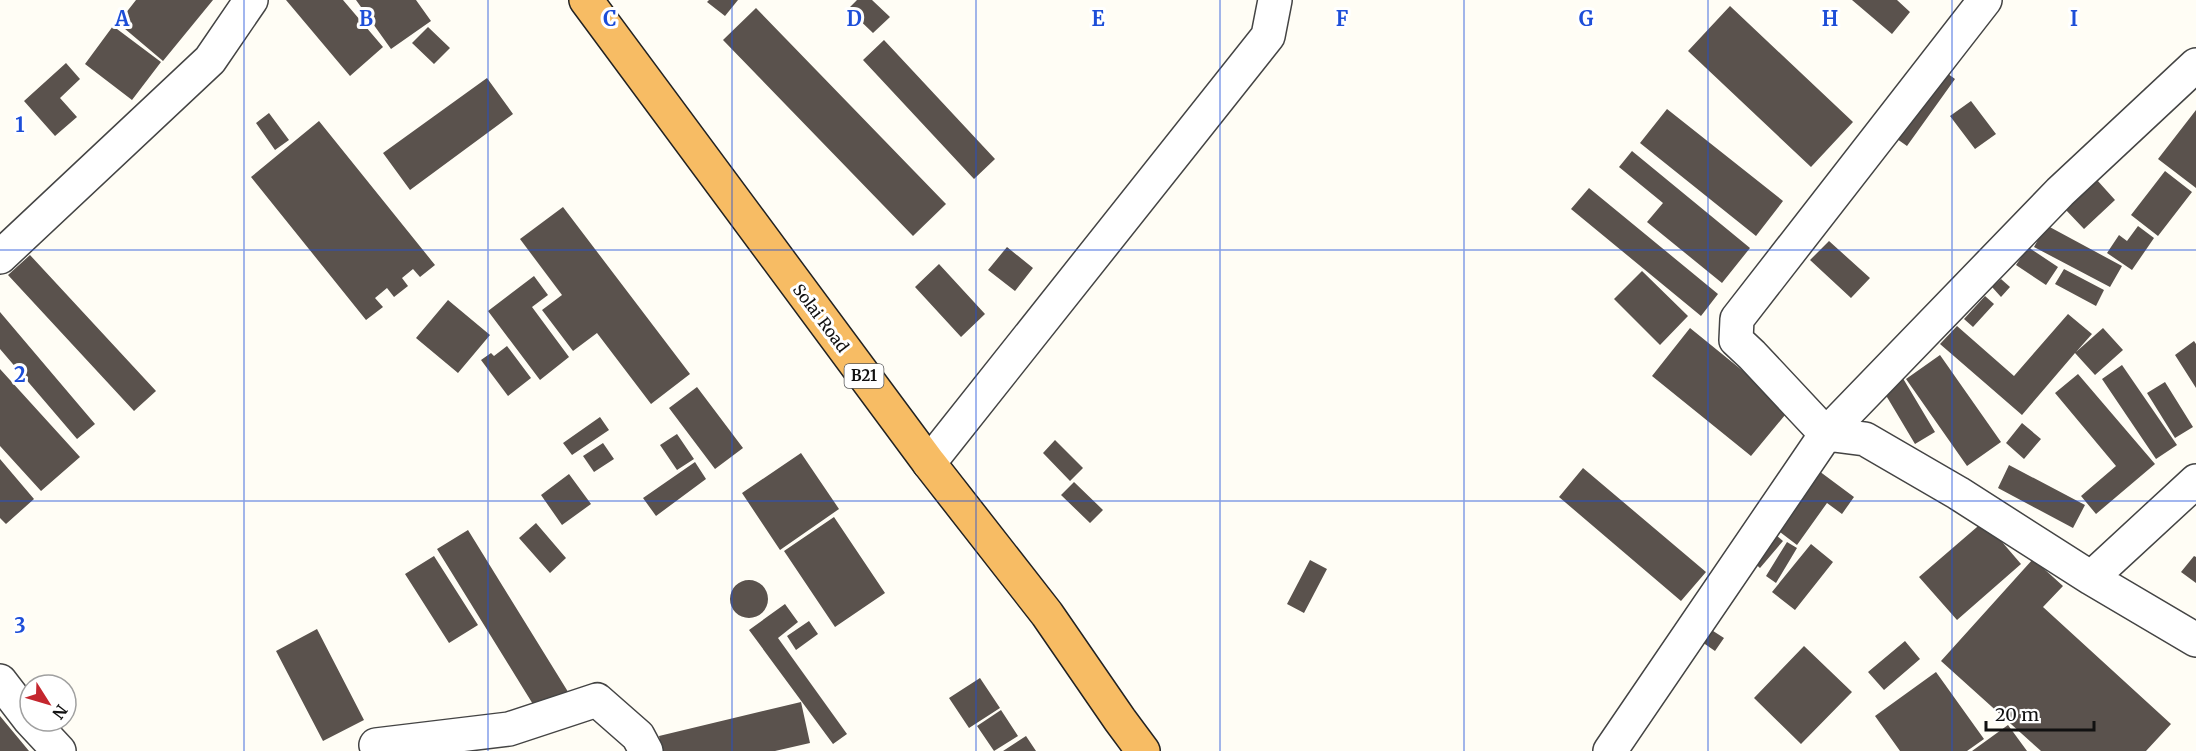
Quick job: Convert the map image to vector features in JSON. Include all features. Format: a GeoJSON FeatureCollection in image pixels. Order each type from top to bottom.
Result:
{"type":"FeatureCollection","features":[{"type":"Feature","properties":{"kind":"highway","name":"Solai Road"},"geometry":{"type":"LineString","coordinates":[[586,0],[929,463],[1047,614],[1143,751]]}},
{"type":"Feature","properties":{"kind":"street"},"geometry":{"type":"LineString","coordinates":[[0,257],[210,60],[251,0]]}},
{"type":"Feature","properties":{"kind":"street"},"geometry":{"type":"LineString","coordinates":[[929,463],[1268,36],[1275,0]]}},
{"type":"Feature","properties":{"kind":"street"},"geometry":{"type":"LineString","coordinates":[[1985,0],[1737,319],[1736,340],[1826,434],[1864,439],[1958,493],[2091,578],[2196,640]]}},
{"type":"Feature","properties":{"kind":"street"},"geometry":{"type":"LineString","coordinates":[[1610,751],[1826,434],[2060,192],[2196,66]]}},
{"type":"Feature","properties":{"kind":"street"},"geometry":{"type":"LineString","coordinates":[[2091,578],[2196,481]]}},
{"type":"Feature","properties":{"kind":"street"},"geometry":{"type":"LineString","coordinates":[[0,681],[18,705]]}},
{"type":"Feature","properties":{"kind":"street"},"geometry":{"type":"LineString","coordinates":[[376,745],[509,729],[597,700],[638,736],[646,751]]}},
{"type":"Feature","properties":{"kind":"street"},"geometry":{"type":"LineString","coordinates":[[41,733],[58,751]]}},
{"type":"Feature","properties":{"kind":"building"},"geometry":{"type":"Polygon","coordinates":[[[136,0],[213,0],[163,61],[118,23],[136,0]]]}},
{"type":"Feature","properties":{"kind":"building"},"geometry":{"type":"Polygon","coordinates":[[[286,0],[343,0],[383,47],[350,76],[286,0]]]}},
{"type":"Feature","properties":{"kind":"building"},"geometry":{"type":"Polygon","coordinates":[[[356,0],[416,0],[431,21],[391,49],[356,0]]]}},
{"type":"Feature","properties":{"kind":"building"},"geometry":{"type":"Polygon","coordinates":[[[709,0],[738,0],[725,16],[707,2],[709,0]]]}},
{"type":"Feature","properties":{"kind":"building"},"geometry":{"type":"Polygon","coordinates":[[[857,0],[872,0],[890,17],[873,33],[848,9],[857,0]]]}},
{"type":"Feature","properties":{"kind":"building"},"geometry":{"type":"Polygon","coordinates":[[[1852,0],[1897,0],[1910,12],[1892,34],[1852,0]]]}},
{"type":"Feature","properties":{"kind":"building"},"geometry":{"type":"Polygon","coordinates":[[[1730,6],[1853,122],[1811,167],[1688,51],[1730,6]]]}},
{"type":"Feature","properties":{"kind":"building"},"geometry":{"type":"Polygon","coordinates":[[[756,8],[946,204],[913,236],[723,40],[756,8]]]}},
{"type":"Feature","properties":{"kind":"building"},"geometry":{"type":"Polygon","coordinates":[[[113,26],[161,62],[132,100],[85,64],[113,26]]]}},
{"type":"Feature","properties":{"kind":"building"},"geometry":{"type":"Polygon","coordinates":[[[428,27],[450,48],[434,64],[412,43],[428,27]]]}},
{"type":"Feature","properties":{"kind":"building"},"geometry":{"type":"Polygon","coordinates":[[[884,40],[995,159],[974,179],[863,60],[884,40]]]}},
{"type":"Feature","properties":{"kind":"building"},"geometry":{"type":"Polygon","coordinates":[[[66,63],[80,79],[60,98],[77,117],[55,136],[24,101],[66,63]]]}},
{"type":"Feature","properties":{"kind":"building"},"geometry":{"type":"Polygon","coordinates":[[[1936,65],[1955,79],[1907,146],[1887,132],[1936,65]]]}},
{"type":"Feature","properties":{"kind":"building"},"geometry":{"type":"Polygon","coordinates":[[[487,78],[513,114],[410,190],[383,153],[487,78]]]}},
{"type":"Feature","properties":{"kind":"building"},"geometry":{"type":"Polygon","coordinates":[[[1971,101],[1996,134],[1975,149],[1950,116],[1971,101]]]}},
{"type":"Feature","properties":{"kind":"building"},"geometry":{"type":"Polygon","coordinates":[[[1667,109],[1783,201],[1756,236],[1640,143],[1667,109]]]}},
{"type":"Feature","properties":{"kind":"building"},"geometry":{"type":"Polygon","coordinates":[[[2196,110],[2196,188],[2158,159],[2196,110]]]}},
{"type":"Feature","properties":{"kind":"building"},"geometry":{"type":"Polygon","coordinates":[[[269,113],[289,140],[275,150],[256,123],[269,113]]]}},
{"type":"Feature","properties":{"kind":"building"},"geometry":{"type":"Polygon","coordinates":[[[319,121],[435,265],[420,277],[413,269],[402,278],[408,286],[394,297],[387,288],[375,298],[383,307],[366,320],[251,177],[319,121]]]}},
{"type":"Feature","properties":{"kind":"building"},"geometry":{"type":"Polygon","coordinates":[[[1632,151],[1750,248],[1722,283],[1647,222],[1663,203],[1619,167],[1632,151]]]}},
{"type":"Feature","properties":{"kind":"building"},"geometry":{"type":"Polygon","coordinates":[[[2165,171],[2192,192],[2158,236],[2131,215],[2165,171]]]}},
{"type":"Feature","properties":{"kind":"building"},"geometry":{"type":"Polygon","coordinates":[[[2097,180],[2115,200],[2084,229],[2065,209],[2097,180]]]}},
{"type":"Feature","properties":{"kind":"building"},"geometry":{"type":"Polygon","coordinates":[[[1589,188],[1718,294],[1701,316],[1571,209],[1589,188]]]}},
{"type":"Feature","properties":{"kind":"building"},"geometry":{"type":"Polygon","coordinates":[[[563,207],[690,374],[651,404],[597,333],[573,351],[542,310],[562,295],[520,239],[563,207]]]}},
{"type":"Feature","properties":{"kind":"building"},"geometry":{"type":"Polygon","coordinates":[[[2046,225],[2122,266],[2110,287],[2034,247],[2046,225]]]}},
{"type":"Feature","properties":{"kind":"building"},"geometry":{"type":"Polygon","coordinates":[[[2138,226],[2154,238],[2132,270],[2107,253],[2119,235],[2127,241],[2138,226]]]}},
{"type":"Feature","properties":{"kind":"building"},"geometry":{"type":"Polygon","coordinates":[[[1829,241],[1870,278],[1851,298],[1810,260],[1829,241]]]}},
{"type":"Feature","properties":{"kind":"building"},"geometry":{"type":"Polygon","coordinates":[[[1007,247],[1033,268],[1015,291],[988,270],[1007,247]]]}},
{"type":"Feature","properties":{"kind":"building"},"geometry":{"type":"Polygon","coordinates":[[[2028,247],[2058,267],[2046,285],[2016,265],[2028,247]]]}},
{"type":"Feature","properties":{"kind":"building"},"geometry":{"type":"Polygon","coordinates":[[[30,255],[156,391],[134,411],[8,275],[30,255]]]}},
{"type":"Feature","properties":{"kind":"building"},"geometry":{"type":"Polygon","coordinates":[[[939,264],[985,314],[961,337],[915,287],[939,264]]]}},
{"type":"Feature","properties":{"kind":"building"},"geometry":{"type":"Polygon","coordinates":[[[2064,269],[2104,290],[2096,306],[2055,284],[2064,269]]]}},
{"type":"Feature","properties":{"kind":"building"},"geometry":{"type":"Polygon","coordinates":[[[1642,271],[1688,316],[1660,345],[1614,299],[1642,271]]]}},
{"type":"Feature","properties":{"kind":"building"},"geometry":{"type":"Polygon","coordinates":[[[534,276],[548,295],[532,307],[569,357],[540,380],[488,311],[534,276]]]}},
{"type":"Feature","properties":{"kind":"building"},"geometry":{"type":"Polygon","coordinates":[[[2001,279],[2010,287],[2001,297],[1992,287],[2001,279]]]}},
{"type":"Feature","properties":{"kind":"building"},"geometry":{"type":"Polygon","coordinates":[[[1985,296],[1994,304],[1973,327],[1964,319],[1985,296]]]}},
{"type":"Feature","properties":{"kind":"building"},"geometry":{"type":"Polygon","coordinates":[[[448,300],[490,335],[458,373],[416,338],[448,300]]]}},
{"type":"Feature","properties":{"kind":"building"},"geometry":{"type":"Polygon","coordinates":[[[0,312],[95,424],[77,439],[0,349],[0,312]]]}},
{"type":"Feature","properties":{"kind":"building"},"geometry":{"type":"Polygon","coordinates":[[[2068,314],[2092,334],[2076,352],[2103,328],[2123,350],[2095,375],[2075,353],[2022,415],[1940,344],[1957,326],[2014,376],[2068,314]]]}},
{"type":"Feature","properties":{"kind":"building"},"geometry":{"type":"Polygon","coordinates":[[[1690,328],[1790,409],[1751,456],[1652,376],[1690,328]]]}},
{"type":"Feature","properties":{"kind":"building"},"geometry":{"type":"Polygon","coordinates":[[[2194,341],[2196,344],[2196,388],[2175,355],[2194,341]]]}},
{"type":"Feature","properties":{"kind":"building"},"geometry":{"type":"Polygon","coordinates":[[[507,346],[531,378],[508,396],[481,360],[491,353],[494,356],[507,346]]]}},
{"type":"Feature","properties":{"kind":"building"},"geometry":{"type":"Polygon","coordinates":[[[1940,355],[2001,442],[1967,466],[1906,379],[1940,355]]]}},
{"type":"Feature","properties":{"kind":"building"},"geometry":{"type":"Polygon","coordinates":[[[2122,365],[2177,445],[2156,459],[2102,379],[2122,365]]]}},
{"type":"Feature","properties":{"kind":"building"},"geometry":{"type":"Polygon","coordinates":[[[0,369],[80,457],[41,491],[0,446],[0,369]]]}},
{"type":"Feature","properties":{"kind":"building"},"geometry":{"type":"Polygon","coordinates":[[[2078,374],[2155,464],[2096,514],[2081,496],[2116,466],[2055,393],[2078,374]]]}},
{"type":"Feature","properties":{"kind":"building"},"geometry":{"type":"Polygon","coordinates":[[[1901,375],[1935,432],[1915,444],[1881,387],[1901,375]]]}},
{"type":"Feature","properties":{"kind":"building"},"geometry":{"type":"Polygon","coordinates":[[[2165,382],[2193,427],[2175,438],[2147,393],[2165,382]]]}},
{"type":"Feature","properties":{"kind":"building"},"geometry":{"type":"Polygon","coordinates":[[[697,387],[743,448],[715,469],[669,408],[697,387]]]}},
{"type":"Feature","properties":{"kind":"building"},"geometry":{"type":"Polygon","coordinates":[[[600,417],[609,430],[572,455],[563,443],[600,417]]]}},
{"type":"Feature","properties":{"kind":"building"},"geometry":{"type":"Polygon","coordinates":[[[2022,423],[2041,439],[2024,459],[2006,443],[2022,423]]]}},
{"type":"Feature","properties":{"kind":"building"},"geometry":{"type":"Polygon","coordinates":[[[677,434],[694,459],[677,470],[660,445],[677,434]]]}},
{"type":"Feature","properties":{"kind":"building"},"geometry":{"type":"Polygon","coordinates":[[[1055,440],[1083,468],[1070,481],[1043,453],[1055,440]]]}},
{"type":"Feature","properties":{"kind":"building"},"geometry":{"type":"Polygon","coordinates":[[[603,443],[614,459],[594,472],[583,456],[603,443]]]}},
{"type":"Feature","properties":{"kind":"building"},"geometry":{"type":"Polygon","coordinates":[[[801,453],[839,509],[780,550],[742,493],[801,453]]]}},
{"type":"Feature","properties":{"kind":"building"},"geometry":{"type":"Polygon","coordinates":[[[0,459],[34,499],[6,524],[0,518],[0,459]]]}},
{"type":"Feature","properties":{"kind":"building"},"geometry":{"type":"Polygon","coordinates":[[[695,462],[706,479],[656,516],[643,498],[695,462]]]}},
{"type":"Feature","properties":{"kind":"building"},"geometry":{"type":"Polygon","coordinates":[[[2009,465],[2085,505],[2073,528],[1998,488],[2009,465]]]}},
{"type":"Feature","properties":{"kind":"building"},"geometry":{"type":"Polygon","coordinates":[[[1583,468],[1706,572],[1681,601],[1559,497],[1583,468]]]}},
{"type":"Feature","properties":{"kind":"building"},"geometry":{"type":"Polygon","coordinates":[[[1819,471],[1854,497],[1842,514],[1827,503],[1797,545],[1776,529],[1819,471]]]}},
{"type":"Feature","properties":{"kind":"building"},"geometry":{"type":"Polygon","coordinates":[[[569,474],[591,504],[562,525],[541,495],[569,474]]]}},
{"type":"Feature","properties":{"kind":"building"},"geometry":{"type":"Polygon","coordinates":[[[1074,482],[1103,510],[1090,523],[1061,495],[1074,482]]]}},
{"type":"Feature","properties":{"kind":"building"},"geometry":{"type":"Polygon","coordinates":[[[834,517],[885,593],[835,627],[784,551],[834,517]]]}},
{"type":"Feature","properties":{"kind":"building"},"geometry":{"type":"Polygon","coordinates":[[[1984,521],[2021,564],[1957,620],[1919,577],[1984,521]]]}},
{"type":"Feature","properties":{"kind":"building"},"geometry":{"type":"Polygon","coordinates":[[[536,523],[566,558],[550,573],[519,538],[536,523]]]}},
{"type":"Feature","properties":{"kind":"building"},"geometry":{"type":"Polygon","coordinates":[[[468,530],[570,695],[539,714],[437,549],[468,530]]]}},
{"type":"Feature","properties":{"kind":"building"},"geometry":{"type":"Polygon","coordinates":[[[1775,534],[1783,541],[1760,568],[1752,561],[1775,534]]]}},
{"type":"Feature","properties":{"kind":"building"},"geometry":{"type":"Polygon","coordinates":[[[1787,542],[1797,548],[1776,583],[1766,576],[1787,542]]]}},
{"type":"Feature","properties":{"kind":"building"},"geometry":{"type":"Polygon","coordinates":[[[1811,544],[1833,562],[1795,610],[1772,592],[1811,544]]]}},
{"type":"Feature","properties":{"kind":"building"},"geometry":{"type":"Polygon","coordinates":[[[434,556],[478,625],[449,643],[405,574],[434,556]]]}},
{"type":"Feature","properties":{"kind":"building"},"geometry":{"type":"Polygon","coordinates":[[[2194,556],[2196,557],[2196,583],[2181,572],[2194,556]]]}},
{"type":"Feature","properties":{"kind":"building"},"geometry":{"type":"Polygon","coordinates":[[[2033,559],[2063,586],[2043,607],[2171,724],[2146,751],[2041,751],[1941,661],[2033,559]]]}},
{"type":"Feature","properties":{"kind":"building"},"geometry":{"type":"Polygon","coordinates":[[[1310,560],[1327,569],[1304,613],[1287,604],[1310,560]]]}},
{"type":"Feature","properties":{"kind":"building"},"geometry":{"type":"Polygon","coordinates":[[[749,580],[763,585],[768,599],[763,613],[749,618],[735,613],[730,599],[735,585],[749,580]]]}},
{"type":"Feature","properties":{"kind":"building"},"geometry":{"type":"Polygon","coordinates":[[[785,604],[798,622],[778,638],[847,734],[833,744],[749,630],[785,604]]]}},
{"type":"Feature","properties":{"kind":"building"},"geometry":{"type":"Polygon","coordinates":[[[809,621],[818,634],[796,650],[787,636],[809,621]]]}},
{"type":"Feature","properties":{"kind":"building"},"geometry":{"type":"Polygon","coordinates":[[[317,629],[364,720],[323,741],[276,651],[317,629]]]}},
{"type":"Feature","properties":{"kind":"building"},"geometry":{"type":"Polygon","coordinates":[[[1710,629],[1724,638],[1715,651],[1702,642],[1710,629]]]}},
{"type":"Feature","properties":{"kind":"building"},"geometry":{"type":"Polygon","coordinates":[[[1905,641],[1920,659],[1884,690],[1868,672],[1905,641]]]}},
{"type":"Feature","properties":{"kind":"building"},"geometry":{"type":"Polygon","coordinates":[[[1804,646],[1852,692],[1801,744],[1754,698],[1804,646]]]}},
{"type":"Feature","properties":{"kind":"building"},"geometry":{"type":"Polygon","coordinates":[[[1936,672],[1984,739],[1967,751],[1900,751],[1875,716],[1936,672]]]}},
{"type":"Feature","properties":{"kind":"building"},"geometry":{"type":"Polygon","coordinates":[[[980,678],[1000,708],[969,728],[949,698],[980,678]]]}},
{"type":"Feature","properties":{"kind":"building"},"geometry":{"type":"Polygon","coordinates":[[[801,702],[810,743],[775,751],[662,751],[659,736],[801,702]]]}},
{"type":"Feature","properties":{"kind":"building"},"geometry":{"type":"Polygon","coordinates":[[[1001,710],[1018,736],[994,751],[977,726],[1001,710]]]}},
{"type":"Feature","properties":{"kind":"building"},"geometry":{"type":"Polygon","coordinates":[[[0,716],[29,751],[0,751],[0,716]]]}},
{"type":"Feature","properties":{"kind":"building"},"geometry":{"type":"Polygon","coordinates":[[[2008,725],[2027,751],[1972,751],[2008,725]]]}},
{"type":"Feature","properties":{"kind":"building"},"geometry":{"type":"Polygon","coordinates":[[[1026,736],[1036,751],[1003,751],[1026,736]]]}}]}
